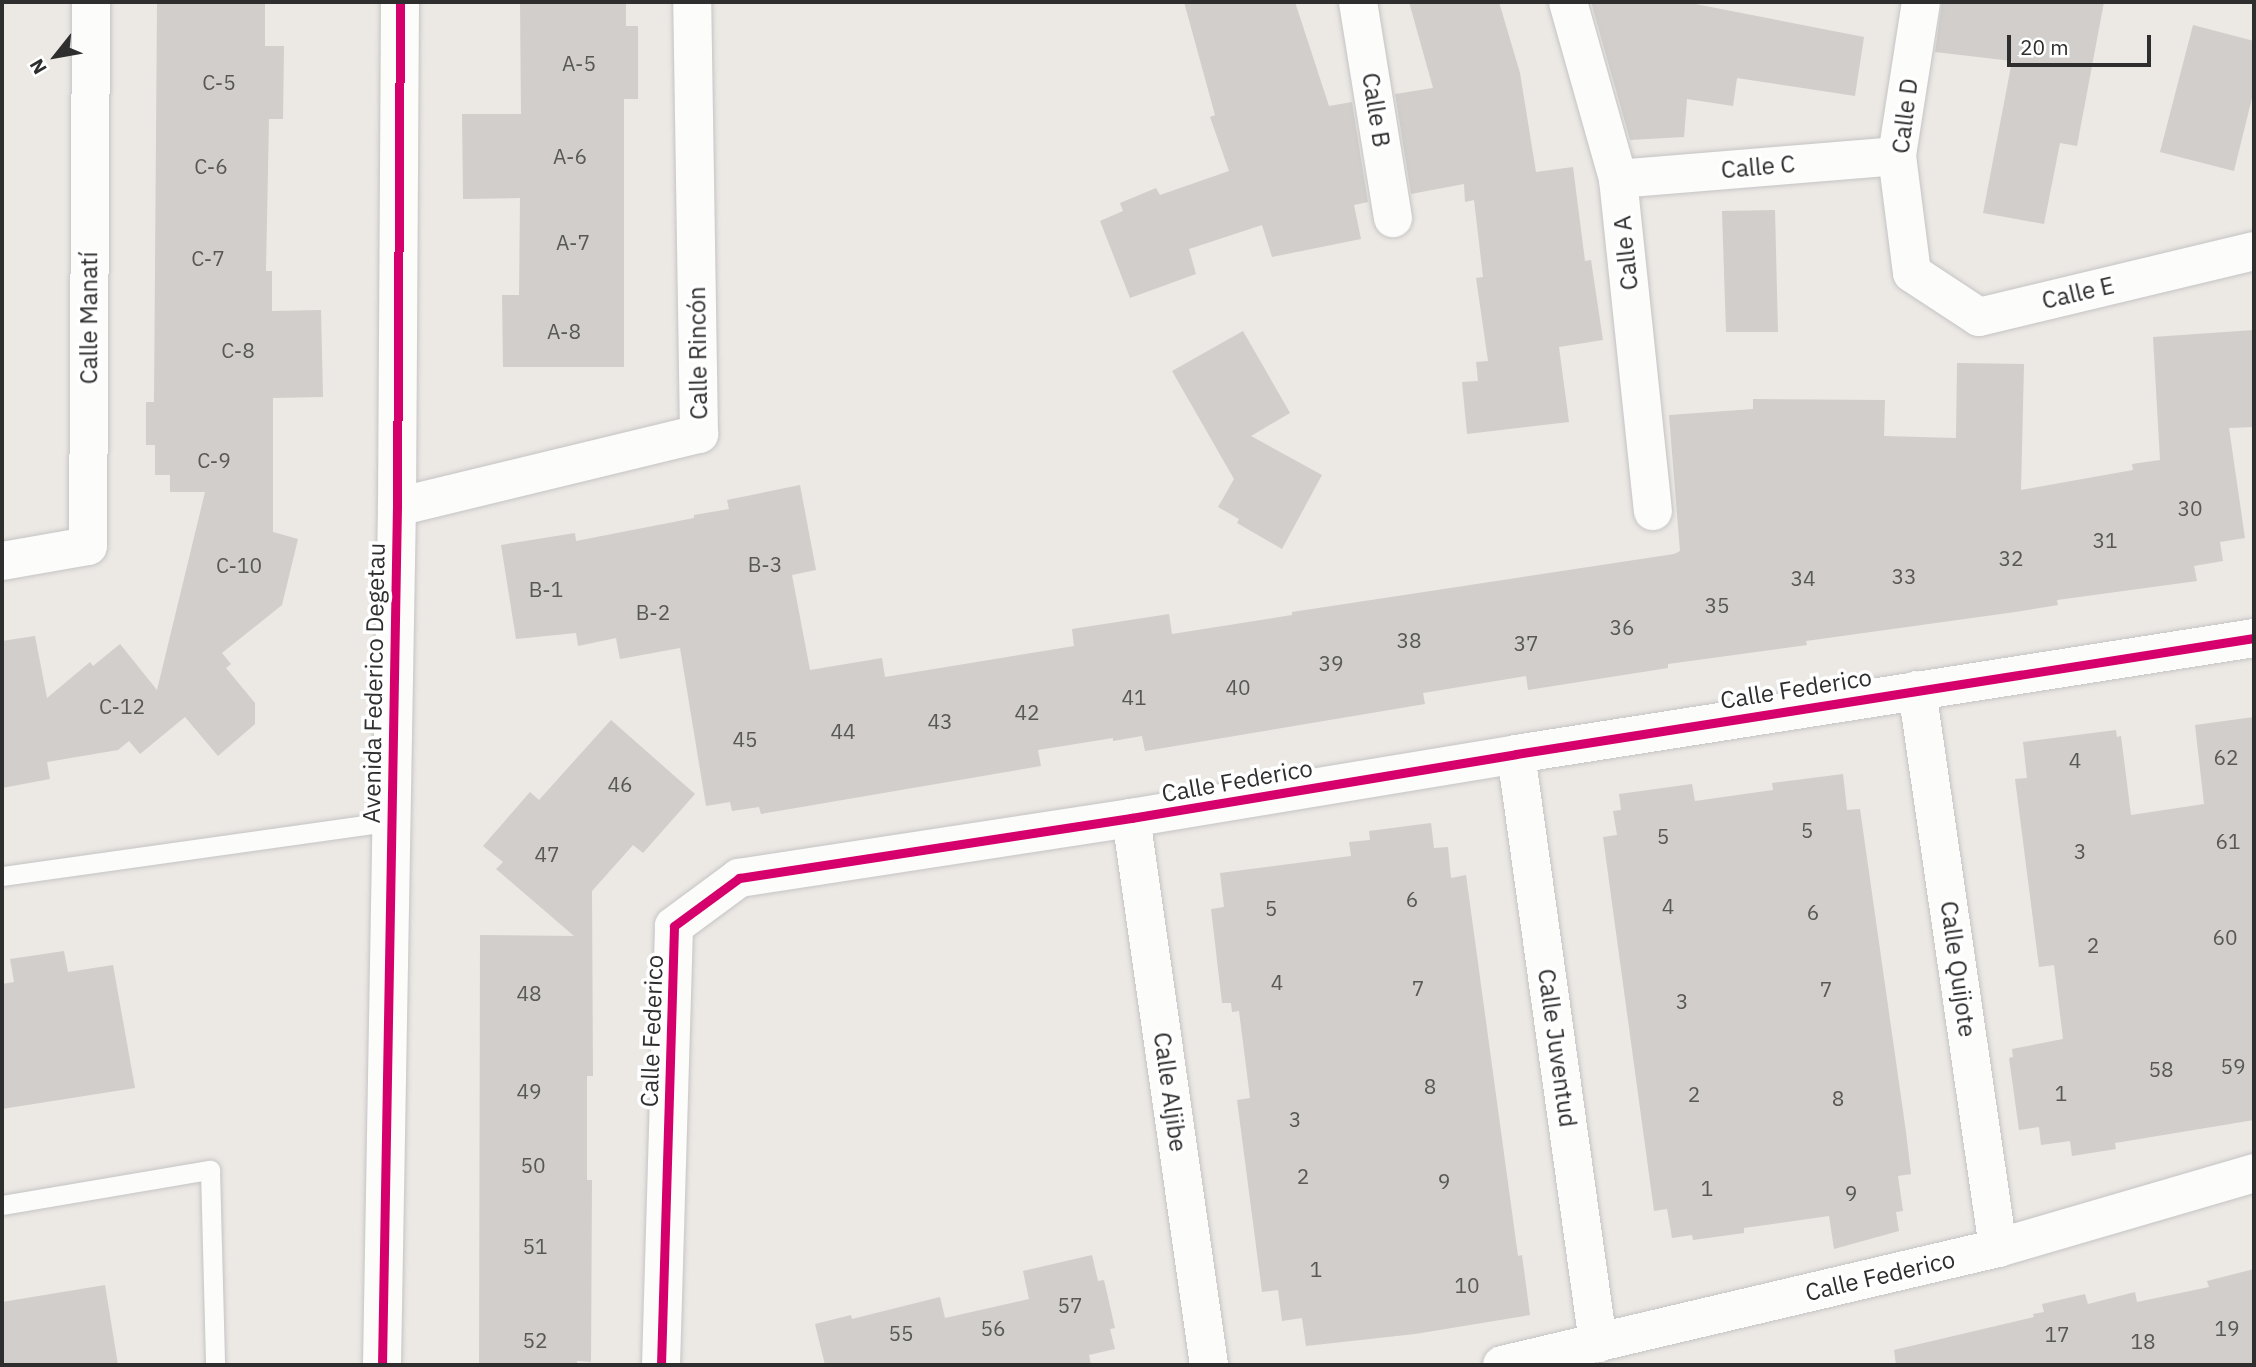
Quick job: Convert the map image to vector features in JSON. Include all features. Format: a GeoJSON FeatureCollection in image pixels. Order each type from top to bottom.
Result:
{"type":"FeatureCollection","features":[{"type":"Feature","properties":{"kind":"street","name":"Calle Manatí"},"geometry":{"type":"LineString","coordinates":[[2,561],[88,546],[91,2]]}},
{"type":"Feature","properties":{"kind":"street","name":"Avenida Federico Degetau"},"geometry":{"type":"LineString","coordinates":[[382,1365],[397,507],[400,2]]}},
{"type":"Feature","properties":{"kind":"street","name":"Calle Rincón"},"geometry":{"type":"LineString","coordinates":[[397,507],[699,434],[692,2]]}},
{"type":"Feature","properties":{"kind":"street","name":"Calle B"},"geometry":{"type":"LineString","coordinates":[[1358,2],[1394,218]]}},
{"type":"Feature","properties":{"kind":"street","name":"Calle A"},"geometry":{"type":"LineString","coordinates":[[1568,2],[1618,179],[1653,511]]}},
{"type":"Feature","properties":{"kind":"street","name":"Calle D"},"geometry":{"type":"LineString","coordinates":[[1912,273],[1897,156],[1921,2]]}},
{"type":"Feature","properties":{"kind":"street","name":"Calle C"},"geometry":{"type":"LineString","coordinates":[[1618,179],[1897,156]]}},
{"type":"Feature","properties":{"kind":"street","name":"Calle E"},"geometry":{"type":"LineString","coordinates":[[1912,273],[1979,317],[2254,251]]}},
{"type":"Feature","properties":{"kind":"street","name":"Calle Federico"},"geometry":{"type":"LineString","coordinates":[[661,1365],[674,926],[739,878],[2254,638]]}},
{"type":"Feature","properties":{"kind":"street","name":"Calle Quijote"},"geometry":{"type":"LineString","coordinates":[[1917,690],[1998,1248]]}},
{"type":"Feature","properties":{"kind":"street","name":"Calle Juventud"},"geometry":{"type":"LineString","coordinates":[[1516,754],[1598,1343]]}},
{"type":"Feature","properties":{"kind":"street","name":"Calle Aljibe"},"geometry":{"type":"LineString","coordinates":[[1131,818],[1209,1365]]}},
{"type":"Feature","properties":{"kind":"street","name":"Calle Federico"},"geometry":{"type":"LineString","coordinates":[[1502,1365],[1998,1248],[2254,1172]]}},
{"type":"Feature","properties":{"kind":"lane"},"geometry":{"type":"LineString","coordinates":[[2,876],[391,821]]}},
{"type":"Feature","properties":{"kind":"lane"},"geometry":{"type":"LineString","coordinates":[[2,1205],[210,1170],[215,1365]]}},
{"type":"Feature","properties":{"kind":"building"},"geometry":{"type":"Polygon","coordinates":[[[157,2],[265,2],[265,46],[284,46],[283,119],[269,119],[266,271],[272,271],[272,311],[321,310],[323,397],[273,398],[273,532],[298,539],[282,605],[222,653],[231,664],[226,668],[255,703],[255,724],[218,756],[185,717],[140,754],[129,741],[118,750],[47,762],[50,779],[2,788],[2,641],[35,636],[47,698],[90,662],[93,666],[120,644],[157,690],[205,492],[170,492],[170,475],[155,475],[155,445],[146,445],[146,402],[154,402],[157,2]]]}},
{"type":"Feature","properties":{"kind":"building"},"geometry":{"type":"Polygon","coordinates":[[[520,2],[626,2],[626,26],[638,26],[638,99],[624,99],[624,367],[503,367],[502,295],[519,295],[520,198],[463,199],[462,114],[521,114],[520,2]]]}},
{"type":"Feature","properties":{"kind":"building"},"geometry":{"type":"Polygon","coordinates":[[[1184,2],[1295,2],[1329,106],[1352,102],[1368,202],[1354,205],[1361,239],[1272,257],[1262,225],[1189,249],[1196,274],[1130,298],[1100,221],[1123,211],[1120,203],[1156,188],[1160,195],[1229,171],[1210,117],[1215,115],[1184,2]]]}},
{"type":"Feature","properties":{"kind":"building"},"geometry":{"type":"Polygon","coordinates":[[[1409,2],[1499,2],[1520,73],[1536,172],[1573,167],[1585,261],[1591,260],[1603,340],[1559,347],[1569,422],[1467,434],[1462,382],[1478,381],[1476,362],[1488,361],[1476,278],[1483,277],[1474,200],[1465,202],[1464,184],[1411,194],[1395,94],[1433,88],[1409,2]]]}},
{"type":"Feature","properties":{"kind":"building"},"geometry":{"type":"Polygon","coordinates":[[[1591,2],[1685,2],[1864,37],[1855,96],[1737,78],[1733,106],[1687,99],[1684,137],[1630,140],[1591,2]]]}},
{"type":"Feature","properties":{"kind":"building"},"geometry":{"type":"Polygon","coordinates":[[[1942,2],[2104,2],[2077,146],[2060,143],[2044,224],[1983,213],[2012,61],[1935,52],[1942,2]]]}},
{"type":"Feature","properties":{"kind":"building"},"geometry":{"type":"Polygon","coordinates":[[[2193,25],[2254,41],[2254,90],[2234,171],[2160,152],[2193,25]]]}},
{"type":"Feature","properties":{"kind":"building"},"geometry":{"type":"Polygon","coordinates":[[[1775,210],[1778,332],[1726,332],[1722,211],[1775,210]]]}},
{"type":"Feature","properties":{"kind":"building"},"geometry":{"type":"Polygon","coordinates":[[[2254,330],[2254,427],[2229,428],[2245,538],[2220,542],[2223,561],[2194,566],[2197,581],[2057,600],[2058,605],[1806,641],[1807,645],[1668,664],[1668,668],[1528,690],[1526,676],[1423,693],[1425,704],[1145,751],[1142,736],[1038,750],[1041,766],[761,814],[759,807],[732,811],[730,802],[706,806],[680,648],[620,659],[616,638],[578,646],[576,633],[516,639],[501,545],[575,533],[576,541],[694,518],[694,515],[729,509],[727,500],[800,485],[816,570],[792,575],[810,670],[882,658],[885,677],[1074,646],[1072,629],[1169,614],[1172,634],[1292,615],[1292,612],[1674,554],[1680,551],[1669,415],[1753,409],[1753,399],[1885,400],[1884,436],[1956,438],[1957,363],[2024,364],[2021,490],[2133,470],[2132,464],[2160,460],[2153,337],[2254,330]]]}},
{"type":"Feature","properties":{"kind":"building"},"geometry":{"type":"Polygon","coordinates":[[[1243,331],[1290,413],[1251,436],[1322,475],[1282,549],[1237,523],[1239,519],[1218,507],[1234,479],[1172,371],[1243,331]]]}},
{"type":"Feature","properties":{"kind":"building"},"geometry":{"type":"Polygon","coordinates":[[[2254,717],[2254,1120],[2115,1143],[2116,1149],[2072,1156],[2070,1141],[2041,1145],[2039,1127],[2019,1130],[2009,1058],[2013,1057],[2012,1049],[2063,1039],[2054,965],[2039,967],[2015,779],[2027,778],[2023,742],[2116,730],[2117,737],[2121,736],[2131,815],[2204,804],[2195,725],[2254,717]]]}},
{"type":"Feature","properties":{"kind":"building"},"geometry":{"type":"Polygon","coordinates":[[[611,720],[695,794],[643,853],[633,845],[592,891],[593,1076],[587,1076],[587,1180],[592,1180],[591,1362],[577,1361],[577,1365],[479,1365],[480,935],[574,936],[496,869],[503,862],[483,846],[530,792],[539,800],[611,720]]]}},
{"type":"Feature","properties":{"kind":"building"},"geometry":{"type":"Polygon","coordinates":[[[1843,774],[1847,810],[1860,809],[1906,1132],[1911,1174],[1898,1176],[1903,1211],[1896,1212],[1899,1231],[1834,1249],[1829,1216],[1744,1228],[1744,1233],[1693,1240],[1692,1235],[1672,1238],[1667,1209],[1654,1211],[1603,837],[1617,835],[1613,811],[1621,810],[1619,794],[1692,784],[1695,801],[1773,790],[1772,783],[1843,774]]]}},
{"type":"Feature","properties":{"kind":"building"},"geometry":{"type":"Polygon","coordinates":[[[1431,823],[1434,848],[1448,847],[1451,878],[1466,875],[1518,1256],[1522,1255],[1530,1315],[1415,1334],[1306,1346],[1302,1318],[1282,1321],[1278,1290],[1262,1292],[1237,1100],[1250,1098],[1239,1011],[1232,1012],[1231,1003],[1222,1003],[1211,909],[1224,907],[1220,873],[1351,856],[1349,842],[1370,840],[1369,831],[1431,823]]]}},
{"type":"Feature","properties":{"kind":"building"},"geometry":{"type":"Polygon","coordinates":[[[64,951],[68,972],[113,965],[135,1088],[2,1109],[2,984],[14,982],[10,959],[64,951]]]}},
{"type":"Feature","properties":{"kind":"building"},"geometry":{"type":"Polygon","coordinates":[[[1092,1255],[1098,1281],[1104,1280],[1115,1328],[1110,1329],[1115,1349],[1089,1355],[1091,1365],[825,1365],[815,1324],[851,1315],[852,1319],[940,1297],[945,1318],[1029,1299],[1023,1271],[1092,1255]]]}},
{"type":"Feature","properties":{"kind":"building"},"geometry":{"type":"Polygon","coordinates":[[[2254,1269],[2254,1365],[1896,1365],[1894,1350],[2034,1317],[2033,1314],[2044,1312],[2042,1304],[2085,1294],[2088,1304],[2135,1292],[2137,1302],[2209,1287],[2207,1281],[2254,1269]]]}},
{"type":"Feature","properties":{"kind":"building"},"geometry":{"type":"Polygon","coordinates":[[[105,1285],[118,1365],[2,1365],[2,1302],[105,1285]]]}},
{"type":"Feature","properties":{"kind":"cycle path"},"geometry":{"type":"LineString","coordinates":[[382,1365],[397,507],[400,2]]}},
{"type":"Feature","properties":{"kind":"cycle path"},"geometry":{"type":"LineString","coordinates":[[661,1365],[674,926],[739,878],[2254,638]]}}]}
